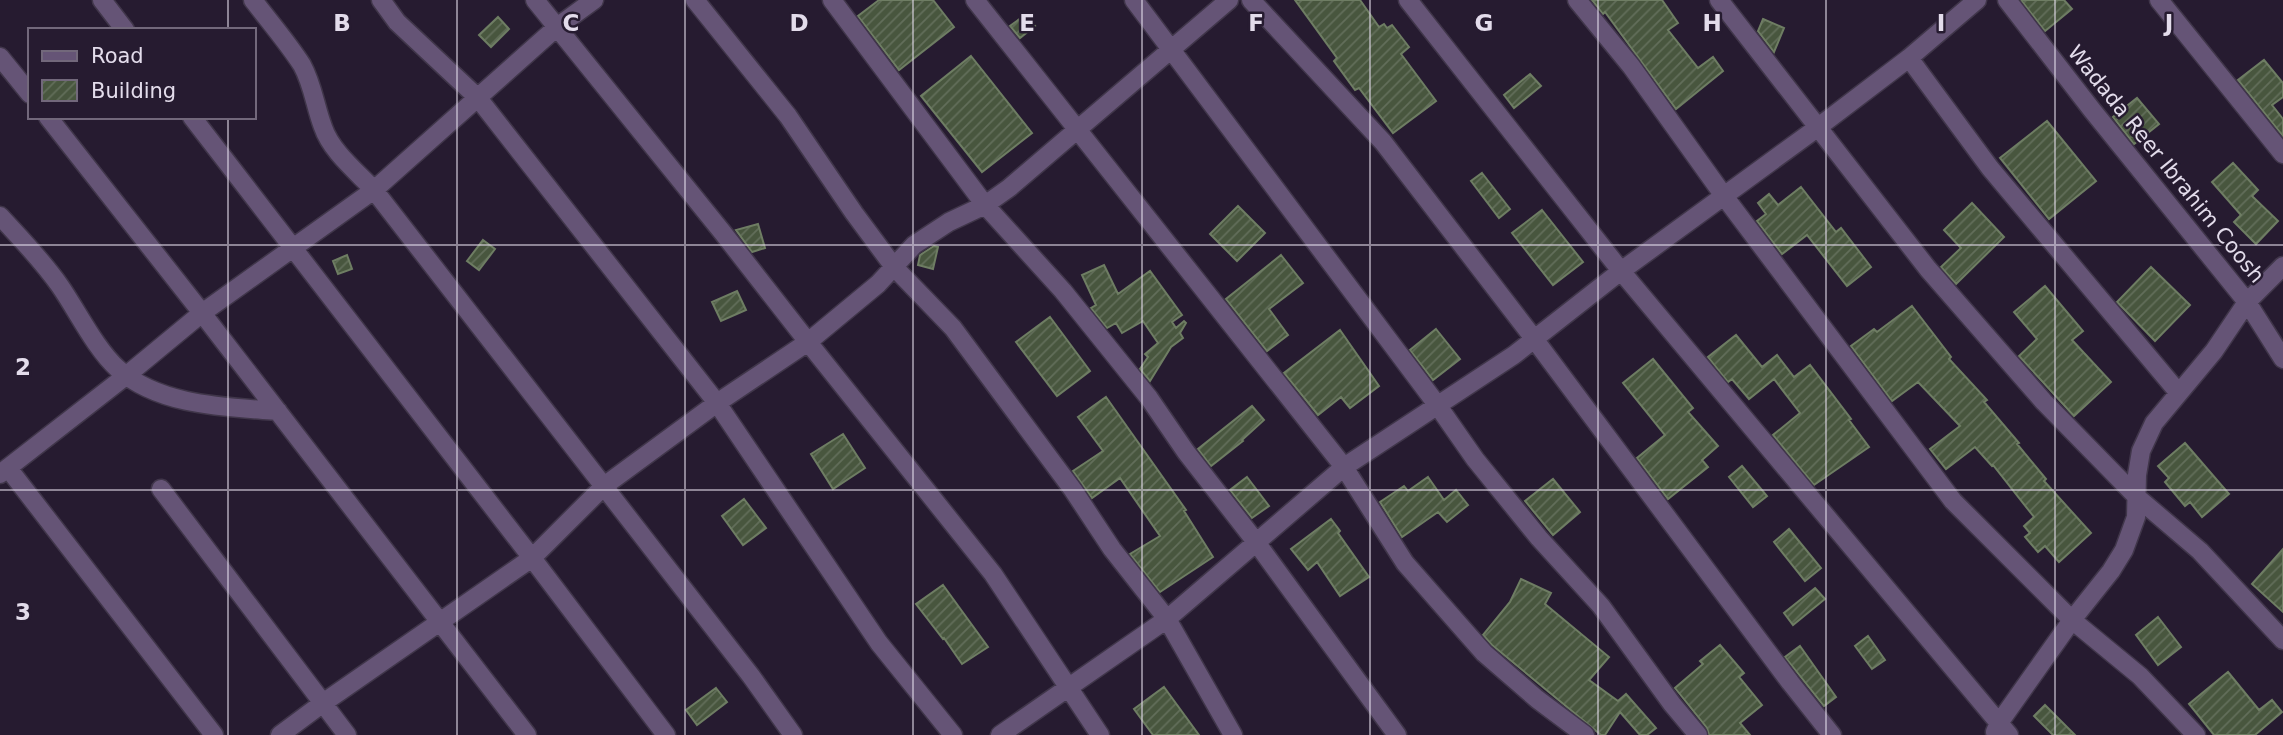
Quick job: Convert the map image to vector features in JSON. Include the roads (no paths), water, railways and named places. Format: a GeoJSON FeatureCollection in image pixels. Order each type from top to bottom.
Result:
{"type":"FeatureCollection","features":[{"type":"Feature","properties":{"kind":"street"},"geometry":{"type":"LineString","coordinates":[[102,0],[123,28]]}},
{"type":"Feature","properties":{"kind":"street"},"geometry":{"type":"LineString","coordinates":[[253,0],[302,66],[315,94],[323,128],[343,158],[374,190],[751,676],[793,735]]}},
{"type":"Feature","properties":{"kind":"street"},"geometry":{"type":"LineString","coordinates":[[381,0],[397,22],[478,98],[717,403],[880,643],[953,735]]}},
{"type":"Feature","properties":{"kind":"street"},"geometry":{"type":"LineString","coordinates":[[535,0],[993,574],[1100,735]]}},
{"type":"Feature","properties":{"kind":"street"},"geometry":{"type":"LineString","coordinates":[[214,735],[4,471],[202,313],[374,190],[557,27],[594,0]]}},
{"type":"Feature","properties":{"kind":"street"},"geometry":{"type":"LineString","coordinates":[[695,0],[788,116],[854,214],[894,267],[953,328],[1073,490],[1112,549],[1167,619],[1233,735]]}},
{"type":"Feature","properties":{"kind":"street"},"geometry":{"type":"LineString","coordinates":[[832,0],[985,205],[1063,291],[1149,398],[1186,452],[1256,542],[1397,735]]}},
{"type":"Feature","properties":{"kind":"street"},"geometry":{"type":"LineString","coordinates":[[975,0],[1344,467],[1405,563],[1483,653],[1579,733]]}},
{"type":"Feature","properties":{"kind":"street"},"geometry":{"type":"LineString","coordinates":[[1134,0],[1475,459],[1539,538],[1601,606],[1672,704],[1698,735]]}},
{"type":"Feature","properties":{"kind":"street"},"geometry":{"type":"LineString","coordinates":[[280,735],[323,702],[532,558],[604,486],[717,403],[808,342],[878,285],[914,245],[949,222],[985,205],[1030,172],[1229,0]]}},
{"type":"Feature","properties":{"kind":"street"},"geometry":{"type":"LineString","coordinates":[[1251,0],[1383,142],[1832,735]]}},
{"type":"Feature","properties":{"kind":"street"},"geometry":{"type":"LineString","coordinates":[[1408,0],[1621,271],[2001,731],[2072,620],[2111,571],[2123,550],[2136,517],[2137,475],[2147,435],[2178,392],[2214,351],[2247,302],[2283,266]]}},
{"type":"Feature","properties":{"kind":"street"},"geometry":{"type":"LineString","coordinates":[[1577,0],[1632,66],[1724,196],[1953,501],[2072,620],[2140,676],[2196,735]]}},
{"type":"Feature","properties":{"kind":"street"},"geometry":{"type":"LineString","coordinates":[[1719,0],[1928,269],[2044,402],[2138,498],[2200,551],[2283,640]]}},
{"type":"Feature","properties":{"kind":"street"},"geometry":{"type":"LineString","coordinates":[[1000,735],[1167,619],[1344,467],[1535,340],[1621,271],[1909,58],[1977,0]]}},
{"type":"Feature","properties":{"kind":"street","name":"Wadada Reer Ibrahim Coosh"},"geometry":{"type":"LineString","coordinates":[[2007,0],[2247,302],[2283,359]]}},
{"type":"Feature","properties":{"kind":"street"},"geometry":{"type":"LineString","coordinates":[[2159,0],[2283,154]]}},
{"type":"Feature","properties":{"kind":"street"},"geometry":{"type":"LineString","coordinates":[[0,57],[28,92]]}},
{"type":"Feature","properties":{"kind":"street"},"geometry":{"type":"LineString","coordinates":[[1909,58],[1990,168],[2178,392]]}},
{"type":"Feature","properties":{"kind":"street"},"geometry":{"type":"LineString","coordinates":[[50,119],[527,735]]}},
{"type":"Feature","properties":{"kind":"street"},"geometry":{"type":"LineString","coordinates":[[194,119],[666,735]]}},
{"type":"Feature","properties":{"kind":"street"},"geometry":{"type":"LineString","coordinates":[[0,216],[44,263],[97,344],[119,370],[162,393],[197,403],[278,411]]}},
{"type":"Feature","properties":{"kind":"street"},"geometry":{"type":"LineString","coordinates":[[160,488],[347,735]]}}]}
